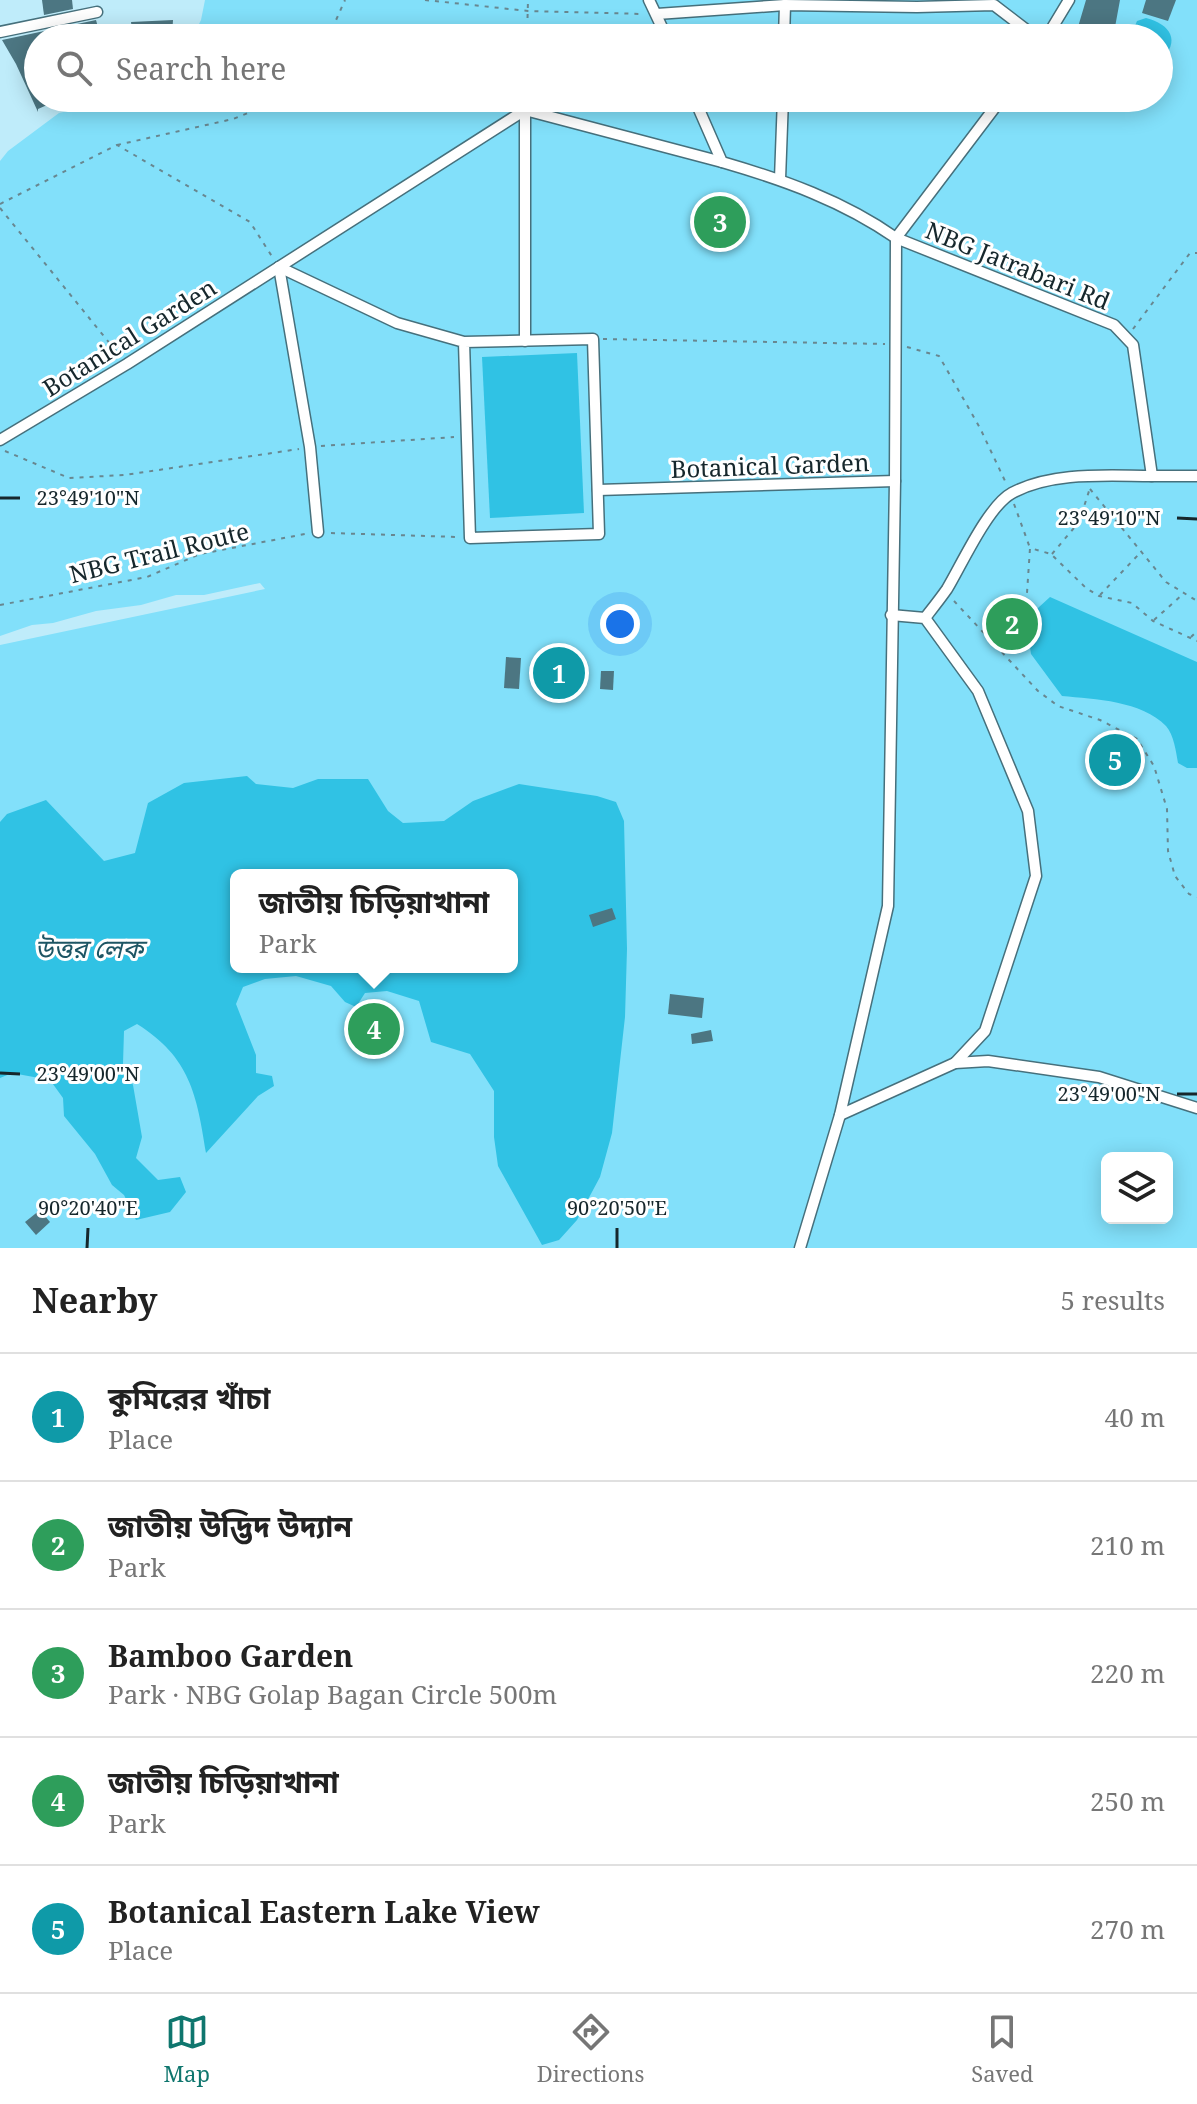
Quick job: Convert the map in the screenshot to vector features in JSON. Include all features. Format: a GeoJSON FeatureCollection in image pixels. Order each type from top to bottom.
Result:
{"type":"FeatureCollection","features":[{"type":"Feature","properties":{"kind":"street"},"geometry":{"type":"LineString","coordinates":[[649,0],[661,24]]}},
{"type":"Feature","properties":{"kind":"street"},"geometry":{"type":"LineString","coordinates":[[1054,24],[1069,0]]}},
{"type":"Feature","properties":{"kind":"street"},"geometry":{"type":"LineString","coordinates":[[657,14],[785,5],[994,5],[1019,24]]}},
{"type":"Feature","properties":{"kind":"street"},"geometry":{"type":"LineString","coordinates":[[784,24],[785,5]]}},
{"type":"Feature","properties":{"kind":"street"},"geometry":{"type":"LineString","coordinates":[[39,24],[97,12]]}},
{"type":"Feature","properties":{"kind":"street"},"geometry":{"type":"LineString","coordinates":[[0,32],[24,27]]}},
{"type":"Feature","properties":{"kind":"street","name":"Botanical Garden"},"geometry":{"type":"LineString","coordinates":[[0,440],[127,364],[522,112]]}},
{"type":"Feature","properties":{"kind":"street"},"geometry":{"type":"LineString","coordinates":[[525,112],[525,341]]}},
{"type":"Feature","properties":{"kind":"street"},"geometry":{"type":"LineString","coordinates":[[533,112],[722,162]]}},
{"type":"Feature","properties":{"kind":"street"},"geometry":{"type":"LineString","coordinates":[[700,112],[722,162]]}},
{"type":"Feature","properties":{"kind":"street"},"geometry":{"type":"LineString","coordinates":[[780,179],[782,112]]}},
{"type":"Feature","properties":{"kind":"street"},"geometry":{"type":"LineString","coordinates":[[800,1248],[840,1115],[888,906],[896,238],[991,112]]}},
{"type":"Feature","properties":{"kind":"street","name":"NBG Jatrabari Rd"},"geometry":{"type":"LineString","coordinates":[[722,162],[780,179],[866,217],[896,238],[1114,325],[1133,345],[1152,476]]}},
{"type":"Feature","properties":{"kind":"street"},"geometry":{"type":"LineString","coordinates":[[279,267],[397,323],[464,342],[593,339],[599,534],[470,538],[464,342]]}},
{"type":"Feature","properties":{"kind":"street"},"geometry":{"type":"LineString","coordinates":[[279,267],[310,447],[318,532]]}},
{"type":"Feature","properties":{"kind":"street"},"geometry":{"type":"LineString","coordinates":[[925,618],[945,592],[985,522],[1010,493],[1041,483],[1084,476],[1197,476]]}},
{"type":"Feature","properties":{"kind":"street","name":"Botanical Garden"},"geometry":{"type":"LineString","coordinates":[[598,490],[895,481]]}},
{"type":"Feature","properties":{"kind":"street"},"geometry":{"type":"LineString","coordinates":[[891,615],[925,618],[978,691],[1028,811],[1036,876],[985,1031],[955,1063]]}},
{"type":"Feature","properties":{"kind":"street"},"geometry":{"type":"LineString","coordinates":[[840,1115],[955,1063],[988,1061],[1099,1077],[1197,1108]]}},
{"type":"Feature","properties":{"kind":"path"},"geometry":{"type":"LineString","coordinates":[[334,24],[345,0]]}},
{"type":"Feature","properties":{"kind":"path"},"geometry":{"type":"LineString","coordinates":[[425,0],[528,11],[657,14]]}},
{"type":"Feature","properties":{"kind":"path"},"geometry":{"type":"LineString","coordinates":[[528,0],[528,24]]}},
{"type":"Feature","properties":{"kind":"path"},"geometry":{"type":"LineString","coordinates":[[127,364],[0,206],[117,145],[233,119],[250,112]]}},
{"type":"Feature","properties":{"kind":"path"},"geometry":{"type":"LineString","coordinates":[[117,145],[250,222],[279,267]]}},
{"type":"Feature","properties":{"kind":"path"},"geometry":{"type":"LineString","coordinates":[[1127,336],[1190,253],[1197,253]]}},
{"type":"Feature","properties":{"kind":"path"},"geometry":{"type":"LineString","coordinates":[[593,339],[896,344],[939,356],[980,428],[1010,493],[1030,548],[1027,593],[993,644]]}},
{"type":"Feature","properties":{"kind":"path"},"geometry":{"type":"LineString","coordinates":[[0,449],[69,478],[125,475],[310,447],[466,436]]}},
{"type":"Feature","properties":{"kind":"path"},"geometry":{"type":"LineString","coordinates":[[1051,554],[1079,522],[1090,489],[1166,582],[1197,601]]}},
{"type":"Feature","properties":{"kind":"path","name":"NBG Trail Route"},"geometry":{"type":"LineString","coordinates":[[0,605],[147,577],[200,554],[318,532],[470,538]]}},
{"type":"Feature","properties":{"kind":"path"},"geometry":{"type":"LineString","coordinates":[[1030,548],[1051,554],[1086,588],[1099,596],[1132,603],[1153,621],[1197,641]]}},
{"type":"Feature","properties":{"kind":"path"},"geometry":{"type":"LineString","coordinates":[[1099,596],[1141,552]]}},
{"type":"Feature","properties":{"kind":"path"},"geometry":{"type":"LineString","coordinates":[[945,592],[985,631],[993,644],[1038,691],[1058,706],[1100,720],[1137,739],[1154,766],[1167,809],[1168,851],[1175,876],[1189,894],[1197,897]]}},
{"type":"Feature","properties":{"kind":"path"},"geometry":{"type":"LineString","coordinates":[[1153,621],[1184,593]]}},
{"type":"Feature","properties":{"kind":"path"},"geometry":{"type":"LineString","coordinates":[[1190,638],[1197,631]]}},
{"type":"Feature","properties":{"kind":"shaded area"},"geometry":{"type":"Polygon","coordinates":[[[205,0],[1197,0],[1197,1248],[0,1248],[0,645],[265,589],[260,583],[204,595],[176,595],[141,605],[32,625],[0,636],[0,161],[8,151],[63,112],[1173,112],[1173,24],[199,24],[205,0]]]}},
{"type":"Feature","properties":{"kind":"water"},"geometry":{"type":"Polygon","coordinates":[[[1146,18],[1161,24],[1136,24],[1146,18]]]}},
{"type":"Feature","properties":{"kind":"water"},"geometry":{"type":"Polygon","coordinates":[[[577,353],[584,513],[490,518],[482,357],[577,353]]]}},
{"type":"Feature","properties":{"kind":"water"},"geometry":{"type":"Polygon","coordinates":[[[1050,597],[1197,662],[1197,768],[1187,768],[1178,763],[1169,730],[1144,711],[1117,703],[1062,696],[1031,654],[1026,619],[1050,597]]]}},
{"type":"Feature","properties":{"kind":"water","name":"উত্তর লেক"},"geometry":{"type":"Polygon","coordinates":[[[247,776],[256,784],[293,788],[318,779],[368,779],[388,811],[403,823],[444,821],[473,801],[519,784],[597,796],[616,802],[624,821],[627,949],[625,1017],[612,1133],[600,1177],[577,1220],[559,1240],[542,1245],[498,1166],[494,1137],[494,1091],[470,1054],[431,1042],[419,1001],[387,991],[365,993],[356,1007],[345,1002],[331,986],[296,976],[265,979],[243,987],[236,1004],[256,1055],[256,1073],[272,1076],[274,1086],[258,1096],[206,1153],[194,1095],[180,1064],[169,1050],[137,1024],[124,1031],[123,1064],[133,1085],[142,1137],[136,1158],[158,1180],[180,1177],[186,1192],[170,1212],[136,1220],[124,1195],[112,1185],[95,1154],[64,1116],[63,1098],[50,1080],[12,1073],[0,1078],[0,822],[7,814],[46,800],[104,861],[135,853],[148,803],[184,783],[247,776]]]}},
{"type":"Feature","properties":{"kind":"building"},"geometry":{"type":"Polygon","coordinates":[[[42,0],[72,0],[73,9],[44,15],[42,0]]]}},
{"type":"Feature","properties":{"kind":"building"},"geometry":{"type":"Polygon","coordinates":[[[1086,0],[1120,0],[1116,24],[1079,24],[1086,0]]]}},
{"type":"Feature","properties":{"kind":"building"},"geometry":{"type":"Polygon","coordinates":[[[1146,0],[1176,0],[1168,21],[1142,13],[1146,0]]]}},
{"type":"Feature","properties":{"kind":"building"},"geometry":{"type":"Polygon","coordinates":[[[173,20],[173,24],[131,22],[173,20]]]}},
{"type":"Feature","properties":{"kind":"building"},"geometry":{"type":"Polygon","coordinates":[[[24,35],[24,81],[16,64],[2,40],[24,35]]]}},
{"type":"Feature","properties":{"kind":"building"},"geometry":{"type":"Polygon","coordinates":[[[506,657],[521,658],[519,689],[504,688],[506,657]]]}},
{"type":"Feature","properties":{"kind":"building"},"geometry":{"type":"Polygon","coordinates":[[[601,671],[614,671],[613,690],[600,689],[601,671]]]}},
{"type":"Feature","properties":{"kind":"building"},"geometry":{"type":"Polygon","coordinates":[[[612,908],[616,919],[593,927],[589,915],[612,908]]]}},
{"type":"Feature","properties":{"kind":"building"},"geometry":{"type":"Polygon","coordinates":[[[670,994],[704,998],[702,1018],[668,1014],[670,994]]]}},
{"type":"Feature","properties":{"kind":"building"},"geometry":{"type":"Polygon","coordinates":[[[711,1030],[713,1041],[692,1044],[691,1034],[711,1030]]]}},
{"type":"Feature","properties":{"kind":"building"},"geometry":{"type":"Polygon","coordinates":[[[40,1210],[50,1222],[36,1235],[25,1222],[40,1210]]]}},
{"type":"Feature","properties":{"kind":"place","name":"Bamboo Garden"},"geometry":{"type":"Point","coordinates":[720,222]}},
{"type":"Feature","properties":{"kind":"place","name":"জাতীয় উদ্ভিদ উদ্যান"},"geometry":{"type":"Point","coordinates":[1012,624]}},
{"type":"Feature","properties":{"kind":"place","name":"কুমিরের খাঁচা"},"geometry":{"type":"Point","coordinates":[559,673]}},
{"type":"Feature","properties":{"kind":"place","name":"Botanical Eastern Lake View"},"geometry":{"type":"Point","coordinates":[1115,760]}},
{"type":"Feature","properties":{"kind":"place","name":"জাতীয় চিড়িয়াখানা"},"geometry":{"type":"Point","coordinates":[374,1029]}}]}
